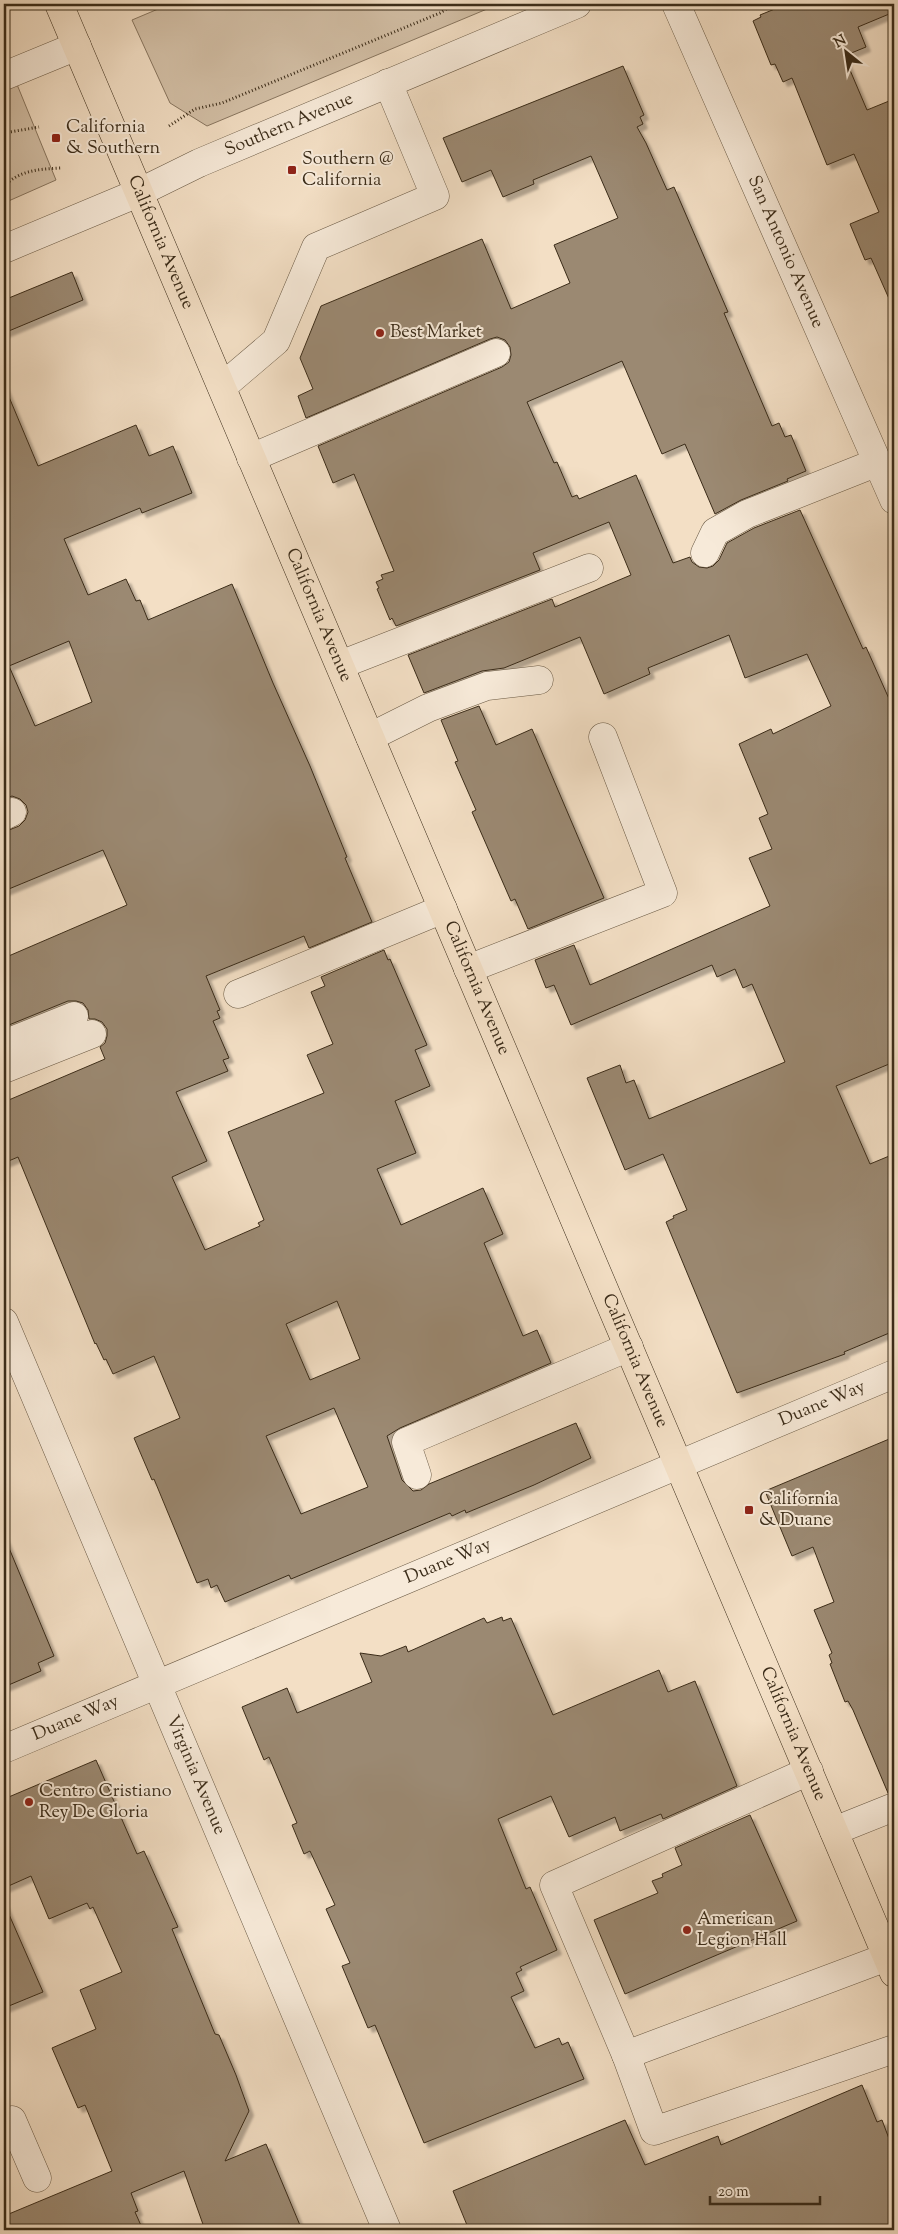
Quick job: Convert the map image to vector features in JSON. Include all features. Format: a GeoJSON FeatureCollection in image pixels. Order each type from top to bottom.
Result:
{"type":"FeatureCollection","features":[{"type":"Feature","properties":{"kind":"main road","name":"California Avenue"},"geometry":{"type":"LineString","coordinates":[[59,4],[891,1965]]}},
{"type":"Feature","properties":{"kind":"street","name":"Southern Avenue"},"geometry":{"type":"LineString","coordinates":[[4,250],[138,193],[199,163],[577,4]]}},
{"type":"Feature","properties":{"kind":"street","name":"San Antonio Avenue"},"geometry":{"type":"LineString","coordinates":[[676,4],[894,500]]}},
{"type":"Feature","properties":{"kind":"street"},"geometry":{"type":"LineString","coordinates":[[4,76],[77,46]]}},
{"type":"Feature","properties":{"kind":"street"},"geometry":{"type":"LineString","coordinates":[[222,387],[276,341],[316,247],[435,196],[388,83]]}},
{"type":"Feature","properties":{"kind":"street"},"geometry":{"type":"LineString","coordinates":[[251,458],[496,353]]}},
{"type":"Feature","properties":{"kind":"street"},"geometry":{"type":"LineString","coordinates":[[705,553],[715,532],[747,514],[878,462]]}},
{"type":"Feature","properties":{"kind":"street"},"geometry":{"type":"LineString","coordinates":[[340,665],[589,568]]}},
{"type":"Feature","properties":{"kind":"street"},"geometry":{"type":"LineString","coordinates":[[370,737],[428,708],[488,686],[539,680]]}},
{"type":"Feature","properties":{"kind":"street"},"geometry":{"type":"LineString","coordinates":[[468,969],[662,893],[603,737]]}},
{"type":"Feature","properties":{"kind":"street"},"geometry":{"type":"LineString","coordinates":[[238,994],[443,909]]}},
{"type":"Feature","properties":{"kind":"street"},"geometry":{"type":"LineString","coordinates":[[4,1044],[83,1025],[4,1069]]}},
{"type":"Feature","properties":{"kind":"street","name":"Virginia Avenue"},"geometry":{"type":"LineString","coordinates":[[4,1322],[387,2230]]}},
{"type":"Feature","properties":{"kind":"street"},"geometry":{"type":"LineString","coordinates":[[417,1475],[406,1442],[629,1347]]}},
{"type":"Feature","properties":{"kind":"street","name":"Duane Way"},"geometry":{"type":"LineString","coordinates":[[4,1749],[894,1374]]}},
{"type":"Feature","properties":{"kind":"street"},"geometry":{"type":"LineString","coordinates":[[809,1771],[554,1885],[626,2055],[654,2131],[894,2049]]}},
{"type":"Feature","properties":{"kind":"street"},"geometry":{"type":"LineString","coordinates":[[834,1831],[894,1807]]}},
{"type":"Feature","properties":{"kind":"street"},"geometry":{"type":"LineString","coordinates":[[626,2055],[891,1965]]}},
{"type":"Feature","properties":{"kind":"street"},"geometry":{"type":"LineString","coordinates":[[4,2124],[12,2120],[36,2178]]}},
{"type":"Feature","properties":{"kind":"path"},"geometry":{"type":"LineString","coordinates":[[169,126],[195,109],[222,103],[440,13],[454,4]]}},
{"type":"Feature","properties":{"kind":"path"},"geometry":{"type":"LineString","coordinates":[[4,133],[39,127]]}},
{"type":"Feature","properties":{"kind":"path"},"geometry":{"type":"LineString","coordinates":[[4,186],[15,177],[32,170],[62,168]]}},
{"type":"Feature","properties":{"kind":"shaded area"},"geometry":{"type":"Polygon","coordinates":[[[170,4],[499,4],[207,126],[170,103],[132,20],[170,4]]]}},
{"type":"Feature","properties":{"kind":"shaded area"},"geometry":{"type":"Polygon","coordinates":[[[16,82],[56,180],[4,203],[4,87],[16,82]]]}},
{"type":"Feature","properties":{"kind":"building"},"geometry":{"type":"Polygon","coordinates":[[[787,4],[894,4],[894,12],[858,27],[866,47],[844,56],[867,110],[894,99],[894,310],[871,258],[865,260],[850,224],[879,212],[854,154],[827,165],[792,78],[783,82],[775,64],[771,65],[753,21],[761,17],[760,15],[787,4]]]}},
{"type":"Feature","properties":{"kind":"building"},"geometry":{"type":"Polygon","coordinates":[[[623,66],[644,115],[640,117],[643,124],[637,127],[667,190],[674,187],[728,312],[724,313],[772,426],[779,423],[785,437],[791,435],[806,471],[787,479],[788,481],[741,500],[715,514],[685,444],[662,454],[622,361],[527,402],[554,463],[557,462],[572,497],[577,495],[579,499],[636,475],[673,563],[690,557],[692,562],[699,567],[707,568],[713,566],[719,560],[727,543],[754,528],[800,510],[863,649],[866,647],[894,710],[894,1062],[836,1086],[870,1164],[894,1154],[894,1331],[844,1352],[845,1354],[737,1393],[666,1222],[674,1218],[673,1216],[687,1210],[663,1154],[625,1170],[587,1078],[620,1065],[626,1083],[634,1080],[649,1119],[785,1062],[752,984],[743,988],[735,969],[717,977],[712,965],[571,1025],[554,985],[546,988],[535,960],[574,945],[590,985],[770,906],[749,858],[772,849],[759,818],[768,814],[739,744],[771,729],[773,734],[831,706],[807,654],[745,678],[729,635],[648,668],[650,674],[604,694],[580,637],[504,668],[482,671],[424,693],[408,655],[552,599],[555,607],[631,575],[609,522],[533,553],[540,570],[396,626],[392,618],[390,620],[376,582],[383,579],[381,575],[394,571],[354,474],[333,483],[318,446],[502,367],[509,362],[511,355],[510,347],[505,340],[497,337],[490,339],[306,418],[298,396],[313,389],[300,358],[321,306],[482,239],[511,309],[570,283],[554,245],[618,218],[591,156],[533,180],[534,184],[503,197],[491,170],[462,182],[443,138],[623,66]]]}},
{"type":"Feature","properties":{"kind":"building"},"geometry":{"type":"Polygon","coordinates":[[[72,272],[83,300],[4,333],[4,300],[72,272]]]}},
{"type":"Feature","properties":{"kind":"building"},"geometry":{"type":"Polygon","coordinates":[[[4,385],[38,466],[136,425],[149,456],[173,446],[192,493],[142,513],[140,508],[64,539],[88,595],[126,579],[136,601],[140,600],[148,620],[232,584],[310,766],[372,922],[309,948],[304,936],[206,976],[220,1010],[217,1011],[220,1018],[213,1021],[229,1058],[223,1060],[228,1071],[176,1092],[207,1161],[172,1177],[205,1250],[260,1226],[258,1223],[264,1220],[228,1132],[324,1093],[307,1055],[333,1044],[311,992],[325,986],[321,977],[384,950],[388,960],[390,959],[427,1045],[415,1050],[430,1086],[395,1101],[416,1153],[377,1169],[401,1225],[483,1188],[503,1234],[484,1243],[523,1336],[537,1330],[551,1363],[400,1428],[387,1436],[402,1480],[413,1491],[421,1490],[429,1484],[576,1423],[591,1458],[534,1485],[466,1513],[465,1510],[452,1516],[450,1513],[291,1579],[289,1575],[225,1602],[217,1585],[211,1588],[208,1579],[197,1583],[154,1479],[152,1480],[134,1438],[180,1418],[154,1356],[113,1374],[106,1359],[104,1360],[95,1344],[18,1157],[4,1163],[4,1102],[105,1059],[100,1047],[105,1043],[107,1029],[102,1022],[89,1019],[88,1010],[83,1003],[76,1001],[68,1001],[4,1027],[4,958],[127,905],[103,850],[4,891],[4,832],[19,826],[25,820],[28,812],[26,805],[20,799],[12,796],[4,799],[4,385]],[[69,641],[9,666],[35,726],[92,702],[69,641]],[[337,1301],[286,1324],[310,1380],[360,1359],[337,1301]],[[334,1408],[266,1436],[301,1514],[368,1487],[334,1408]]]}},
{"type":"Feature","properties":{"kind":"building"},"geometry":{"type":"Polygon","coordinates":[[[479,706],[496,745],[532,729],[604,898],[528,929],[515,899],[511,901],[472,812],[476,810],[455,762],[458,761],[441,720],[479,706]]]}},
{"type":"Feature","properties":{"kind":"building"},"geometry":{"type":"Polygon","coordinates":[[[894,1437],[894,1792],[888,1793],[853,1710],[848,1701],[845,1702],[830,1664],[832,1663],[829,1655],[832,1653],[814,1610],[834,1602],[813,1547],[792,1556],[765,1491],[894,1437]]]}},
{"type":"Feature","properties":{"kind":"building"},"geometry":{"type":"Polygon","coordinates":[[[4,1536],[54,1656],[38,1663],[41,1671],[4,1687],[4,1536]]]}},
{"type":"Feature","properties":{"kind":"building"},"geometry":{"type":"Polygon","coordinates":[[[502,1617],[503,1621],[511,1618],[553,1715],[659,1670],[668,1692],[695,1681],[737,1786],[663,1819],[661,1814],[620,1831],[615,1817],[569,1837],[551,1796],[498,1819],[526,1889],[530,1887],[557,1950],[520,1967],[522,1970],[516,1973],[524,1991],[511,1997],[535,2048],[559,2038],[562,2045],[568,2042],[584,2079],[424,2143],[375,2025],[368,2028],[342,1966],[350,1963],[326,1909],[335,1905],[310,1851],[304,1854],[292,1825],[297,1823],[269,1757],[264,1760],[242,1707],[287,1688],[297,1713],[372,1682],[360,1653],[381,1656],[406,1646],[408,1652],[484,1618],[487,1623],[502,1617]]]}},
{"type":"Feature","properties":{"kind":"building"},"geometry":{"type":"Polygon","coordinates":[[[96,1760],[137,1854],[144,1851],[178,1927],[172,1929],[215,2034],[219,2035],[236,2075],[249,2111],[225,2161],[266,2144],[302,2230],[205,2230],[184,2171],[131,2193],[138,2211],[135,2212],[143,2230],[4,2230],[4,2216],[112,2171],[85,2105],[78,2108],[52,2048],[96,2029],[80,1990],[122,1972],[93,1907],[90,1909],[87,1903],[49,1919],[31,1876],[4,1888],[4,1799],[96,1760]]]}},
{"type":"Feature","properties":{"kind":"building","name":"American Legion Hall"},"geometry":{"type":"Polygon","coordinates":[[[750,1815],[797,1921],[625,1994],[594,1920],[658,1893],[652,1881],[663,1877],[662,1874],[682,1865],[675,1848],[750,1815]]]}},
{"type":"Feature","properties":{"kind":"building"},"geometry":{"type":"Polygon","coordinates":[[[4,1903],[43,1992],[4,2008],[4,1903]]]}},
{"type":"Feature","properties":{"kind":"building"},"geometry":{"type":"Polygon","coordinates":[[[862,2085],[877,2122],[882,2120],[894,2152],[894,2230],[469,2230],[453,2191],[625,2120],[645,2165],[718,2136],[721,2145],[862,2085]]]}},
{"type":"Feature","properties":{"kind":"place","name":"California & Southern"},"geometry":{"type":"Point","coordinates":[56,138]}},
{"type":"Feature","properties":{"kind":"place","name":"Southern @ California"},"geometry":{"type":"Point","coordinates":[292,170]}},
{"type":"Feature","properties":{"kind":"place","name":"Best Market"},"geometry":{"type":"Point","coordinates":[380,333]}},
{"type":"Feature","properties":{"kind":"place","name":"California & Duane"},"geometry":{"type":"Point","coordinates":[749,1510]}},
{"type":"Feature","properties":{"kind":"place","name":"Centro Cristiano Rey De Gloria"},"geometry":{"type":"Point","coordinates":[29,1802]}},
{"type":"Feature","properties":{"kind":"place","name":"American Legion Hall"},"geometry":{"type":"Point","coordinates":[687,1930]}}]}
